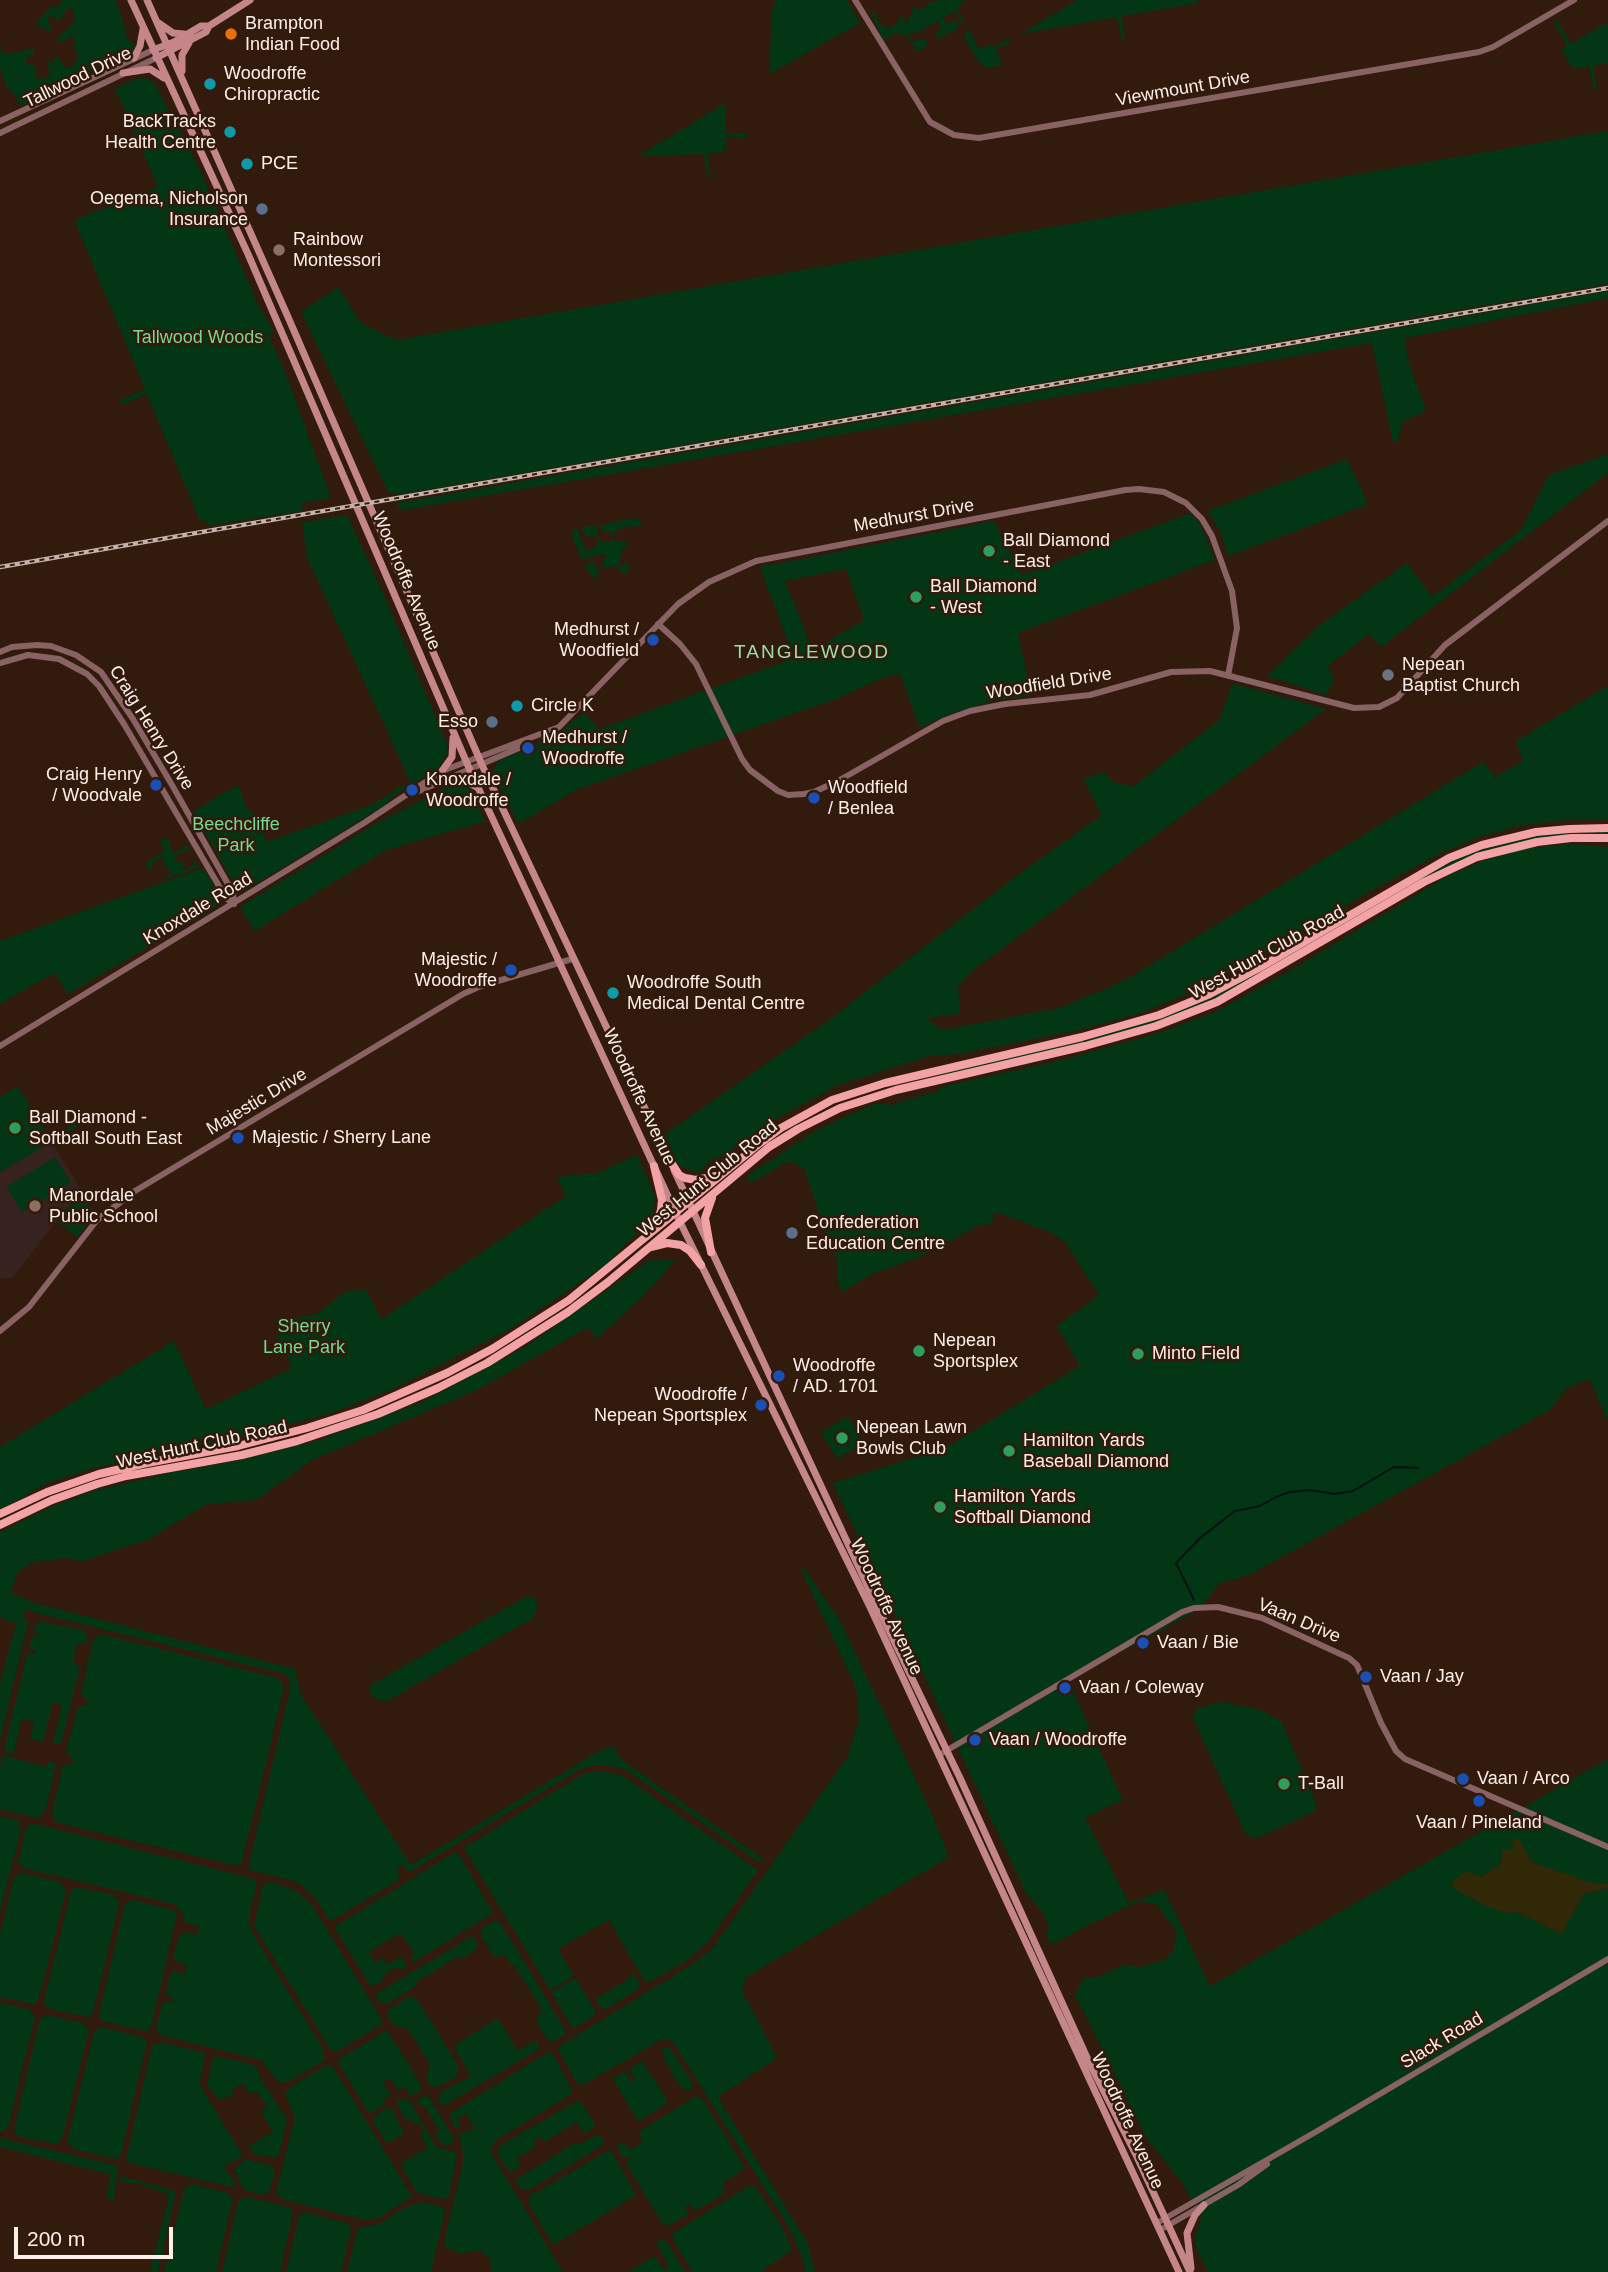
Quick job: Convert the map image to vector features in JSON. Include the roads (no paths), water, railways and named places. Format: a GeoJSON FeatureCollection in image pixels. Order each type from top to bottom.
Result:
{"type":"FeatureCollection","features":[{"type":"Feature","properties":{"kind":"main road","name":"Woodroffe Avenue"},"geometry":{"type":"LineString","coordinates":[[131,0],[248,254],[478,789],[675,1212],[939,1755],[1179,2272]]}},
{"type":"Feature","properties":{"kind":"main road","name":"Woodroffe Avenue"},"geometry":{"type":"LineString","coordinates":[[147,0],[355,469],[482,765],[947,1751],[1089,2062],[1127,2135],[1190,2272]]}},
{"type":"Feature","properties":{"kind":"main road","name":"Tallwood Drive"},"geometry":{"type":"LineString","coordinates":[[155,54],[206,32],[209,26],[250,0]]}},
{"type":"Feature","properties":{"kind":"main road"},"geometry":{"type":"LineString","coordinates":[[158,22],[173,33],[189,38],[182,55],[182,76]]}},
{"type":"Feature","properties":{"kind":"main road"},"geometry":{"type":"LineString","coordinates":[[134,58],[140,46],[143,28]]}},
{"type":"Feature","properties":{"kind":"main road"},"geometry":{"type":"LineString","coordinates":[[123,73],[150,69],[167,81]]}},
{"type":"Feature","properties":{"kind":"main road"},"geometry":{"type":"LineString","coordinates":[[343,474],[355,469]]}},
{"type":"Feature","properties":{"kind":"main road"},"geometry":{"type":"LineString","coordinates":[[370,537],[382,533]]}},
{"type":"Feature","properties":{"kind":"main road"},"geometry":{"type":"LineString","coordinates":[[442,771],[453,754],[453,733]]}},
{"type":"Feature","properties":{"kind":"main road"},"geometry":{"type":"LineString","coordinates":[[441,781],[462,779],[478,789]]}},
{"type":"Feature","properties":{"kind":"main road","name":"West Hunt Club Road"},"geometry":{"type":"LineString","coordinates":[[0,1514],[33,1498],[85,1479],[147,1463],[279,1436],[363,1410],[411,1390],[492,1349],[541,1319],[585,1288],[718,1176],[780,1128],[832,1100],[857,1091],[1121,1027],[1210,994],[1423,872],[1482,845],[1536,832],[1608,828]]}},
{"type":"Feature","properties":{"kind":"main road","name":"West Hunt Club Road"},"geometry":{"type":"LineString","coordinates":[[0,1525],[60,1497],[97,1484],[284,1445],[395,1408],[477,1368],[527,1339],[587,1298],[779,1140],[818,1117],[896,1090],[1085,1046],[1156,1026],[1217,1002],[1424,882],[1477,857],[1537,842],[1608,838]]}},
{"type":"Feature","properties":{"kind":"main road"},"geometry":{"type":"LineString","coordinates":[[589,1024],[601,1018]]}},
{"type":"Feature","properties":{"kind":"main road"},"geometry":{"type":"LineString","coordinates":[[667,1156],[679,1175],[685,1178],[696,1180],[718,1176]]}},
{"type":"Feature","properties":{"kind":"main road"},"geometry":{"type":"LineString","coordinates":[[653,1231],[662,1205],[654,1166]]}},
{"type":"Feature","properties":{"kind":"main road"},"geometry":{"type":"LineString","coordinates":[[711,1252],[705,1218],[714,1193]]}},
{"type":"Feature","properties":{"kind":"main road"},"geometry":{"type":"LineString","coordinates":[[648,1248],[667,1243],[681,1245],[690,1251],[701,1265]]}},
{"type":"Feature","properties":{"kind":"main road"},"geometry":{"type":"LineString","coordinates":[[750,1363],[760,1358]]}},
{"type":"Feature","properties":{"kind":"main road"},"geometry":{"type":"LineString","coordinates":[[1190,2272],[1187,2232],[1191,2221],[1203,2205]]}},
{"type":"Feature","properties":{"kind":"street","name":"Viewmount Drive"},"geometry":{"type":"LineString","coordinates":[[855,0],[930,122],[954,135],[979,138],[1479,52],[1510,38],[1574,0]]}},
{"type":"Feature","properties":{"kind":"street","name":"Tallwood Drive"},"geometry":{"type":"LineString","coordinates":[[0,121],[134,58],[155,54]]}},
{"type":"Feature","properties":{"kind":"street","name":"Tallwood Drive"},"geometry":{"type":"LineString","coordinates":[[0,133],[123,73],[155,54]]}},
{"type":"Feature","properties":{"kind":"street","name":"Medhurst Drive"},"geometry":{"type":"LineString","coordinates":[[478,756],[548,733],[569,719],[678,604],[709,582],[756,561],[1139,489],[1164,492],[1186,503],[1209,530],[1231,591],[1236,615],[1236,638],[1228,676]]}},
{"type":"Feature","properties":{"kind":"street","name":"Woodfield Drive"},"geometry":{"type":"LineString","coordinates":[[658,624],[680,644],[696,664],[742,759],[750,770],[769,786],[788,795],[814,792],[943,721],[970,711],[1005,704],[1090,695],[1171,672],[1210,671],[1354,708],[1367,709],[1388,704],[1444,645],[1608,521]]}},
{"type":"Feature","properties":{"kind":"street","name":"Craig Henry Drive"},"geometry":{"type":"LineString","coordinates":[[0,652],[12,647],[51,646],[76,655],[101,672],[172,785],[233,893],[234,904]]}},
{"type":"Feature","properties":{"kind":"street","name":"Craig Henry Drive"},"geometry":{"type":"LineString","coordinates":[[0,663],[28,655],[51,657],[73,665],[99,686],[226,898],[234,904]]}},
{"type":"Feature","properties":{"kind":"street","name":"Medhurst Drive"},"geometry":{"type":"LineString","coordinates":[[482,765],[519,748],[524,742]]}},
{"type":"Feature","properties":{"kind":"street","name":"Knoxdale Road"},"geometry":{"type":"LineString","coordinates":[[409,795],[441,781],[478,756]]}},
{"type":"Feature","properties":{"kind":"street","name":"Knoxdale Road"},"geometry":{"type":"LineString","coordinates":[[0,1046],[234,904],[409,795],[442,771],[467,764],[482,765]]}},
{"type":"Feature","properties":{"kind":"street","name":"Majestic Drive"},"geometry":{"type":"LineString","coordinates":[[0,1331],[29,1307],[97,1220],[132,1194],[463,994],[481,986],[572,959]]}},
{"type":"Feature","properties":{"kind":"street","name":"Vaan Drive"},"geometry":{"type":"LineString","coordinates":[[939,1755],[1182,1612],[1194,1608],[1218,1607],[1262,1618],[1349,1658],[1357,1665],[1396,1751],[1405,1759],[1608,1847]]}},
{"type":"Feature","properties":{"kind":"street","name":"Slack Road"},"geometry":{"type":"LineString","coordinates":[[1158,2227],[1608,1958]]}},
{"type":"Feature","properties":{"kind":"street","name":"Slack Road"},"geometry":{"type":"LineString","coordinates":[[1167,2222],[1203,2205],[1248,2178],[1291,2146]]}},
{"type":"Feature","properties":{"kind":"waterway"},"geometry":{"type":"LineString","coordinates":[[1194,1600],[1176,1563],[1200,1538],[1235,1511],[1260,1506],[1289,1492],[1310,1490],[1335,1494],[1353,1491],[1394,1467],[1418,1468]]}},
{"type":"Feature","properties":{"kind":"railway"},"geometry":{"type":"LineString","coordinates":[[0,567],[1608,288]]}},
{"type":"Feature","properties":{"kind":"place","name":"Brampton Indian Food"},"geometry":{"type":"Point","coordinates":[231,34]}},
{"type":"Feature","properties":{"kind":"place","name":"Woodroffe Chiropractic"},"geometry":{"type":"Point","coordinates":[210,84]}},
{"type":"Feature","properties":{"kind":"place","name":"BackTracks Health Centre"},"geometry":{"type":"Point","coordinates":[230,132]}},
{"type":"Feature","properties":{"kind":"place","name":"PCE"},"geometry":{"type":"Point","coordinates":[247,164]}},
{"type":"Feature","properties":{"kind":"place","name":"Oegema, Nicholson Insurance"},"geometry":{"type":"Point","coordinates":[262,209]}},
{"type":"Feature","properties":{"kind":"place","name":"Rainbow Montessori"},"geometry":{"type":"Point","coordinates":[279,250]}},
{"type":"Feature","properties":{"kind":"place","name":"Ball Diamond - East"},"geometry":{"type":"Point","coordinates":[989,551]}},
{"type":"Feature","properties":{"kind":"place","name":"Ball Diamond - West"},"geometry":{"type":"Point","coordinates":[916,597]}},
{"type":"Feature","properties":{"kind":"place","name":"Medhurst / Woodfield"},"geometry":{"type":"Point","coordinates":[653,640]}},
{"type":"Feature","properties":{"kind":"place","name":"Nepean Baptist Church"},"geometry":{"type":"Point","coordinates":[1388,675]}},
{"type":"Feature","properties":{"kind":"place","name":"Circle K"},"geometry":{"type":"Point","coordinates":[517,706]}},
{"type":"Feature","properties":{"kind":"place","name":"Esso"},"geometry":{"type":"Point","coordinates":[492,722]}},
{"type":"Feature","properties":{"kind":"place","name":"Medhurst / Woodroffe"},"geometry":{"type":"Point","coordinates":[528,748]}},
{"type":"Feature","properties":{"kind":"place","name":"Craig Henry / Woodvale"},"geometry":{"type":"Point","coordinates":[156,785]}},
{"type":"Feature","properties":{"kind":"place","name":"Knoxdale / Woodroffe"},"geometry":{"type":"Point","coordinates":[412,790]}},
{"type":"Feature","properties":{"kind":"place","name":"Woodfield / Benlea"},"geometry":{"type":"Point","coordinates":[814,798]}},
{"type":"Feature","properties":{"kind":"place","name":"Majestic / Woodroffe"},"geometry":{"type":"Point","coordinates":[511,970]}},
{"type":"Feature","properties":{"kind":"place","name":"Woodroffe South Medical Dental Centre"},"geometry":{"type":"Point","coordinates":[613,993]}},
{"type":"Feature","properties":{"kind":"place","name":"Ball Diamond - Softball South East"},"geometry":{"type":"Point","coordinates":[15,1128]}},
{"type":"Feature","properties":{"kind":"place","name":"Majestic / Sherry Lane"},"geometry":{"type":"Point","coordinates":[238,1138]}},
{"type":"Feature","properties":{"kind":"place","name":"Manordale Public School"},"geometry":{"type":"Point","coordinates":[35,1206]}},
{"type":"Feature","properties":{"kind":"place","name":"Confederation Education Centre"},"geometry":{"type":"Point","coordinates":[792,1233]}},
{"type":"Feature","properties":{"kind":"place","name":"Nepean Sportsplex"},"geometry":{"type":"Point","coordinates":[919,1351]}},
{"type":"Feature","properties":{"kind":"place","name":"Minto Field"},"geometry":{"type":"Point","coordinates":[1138,1354]}},
{"type":"Feature","properties":{"kind":"place","name":"Woodroffe / AD. 1701"},"geometry":{"type":"Point","coordinates":[779,1376]}},
{"type":"Feature","properties":{"kind":"place","name":"Woodroffe / Nepean Sportsplex"},"geometry":{"type":"Point","coordinates":[761,1405]}},
{"type":"Feature","properties":{"kind":"place","name":"Nepean Lawn Bowls Club"},"geometry":{"type":"Point","coordinates":[842,1438]}},
{"type":"Feature","properties":{"kind":"place","name":"Hamilton Yards Baseball Diamond"},"geometry":{"type":"Point","coordinates":[1009,1451]}},
{"type":"Feature","properties":{"kind":"place","name":"Hamilton Yards Softball Diamond"},"geometry":{"type":"Point","coordinates":[940,1507]}},
{"type":"Feature","properties":{"kind":"place","name":"Vaan / Bie"},"geometry":{"type":"Point","coordinates":[1143,1643]}},
{"type":"Feature","properties":{"kind":"place","name":"Vaan / Jay"},"geometry":{"type":"Point","coordinates":[1366,1677]}},
{"type":"Feature","properties":{"kind":"place","name":"Vaan / Coleway"},"geometry":{"type":"Point","coordinates":[1065,1688]}},
{"type":"Feature","properties":{"kind":"place","name":"Vaan / Woodroffe"},"geometry":{"type":"Point","coordinates":[975,1740]}},
{"type":"Feature","properties":{"kind":"place","name":"Vaan / Arco"},"geometry":{"type":"Point","coordinates":[1463,1779]}},
{"type":"Feature","properties":{"kind":"place","name":"T-Ball"},"geometry":{"type":"Point","coordinates":[1284,1784]}},
{"type":"Feature","properties":{"kind":"place","name":"Vaan / Pineland"},"geometry":{"type":"Point","coordinates":[1479,1801]}},
{"type":"Feature","properties":{"kind":"district","name":"TANGLEWOOD"},"geometry":{"type":"Point","coordinates":[812,653]}},
{"type":"Feature","properties":{"kind":"park label","name":"Tallwood Woods"},"geometry":{"type":"Point","coordinates":[198,338]}},
{"type":"Feature","properties":{"kind":"park label","name":"Beechcliffe Park"},"geometry":{"type":"Point","coordinates":[236,835]}},
{"type":"Feature","properties":{"kind":"park label","name":"Sherry Lane Park"},"geometry":{"type":"Point","coordinates":[304,1337]}}]}
